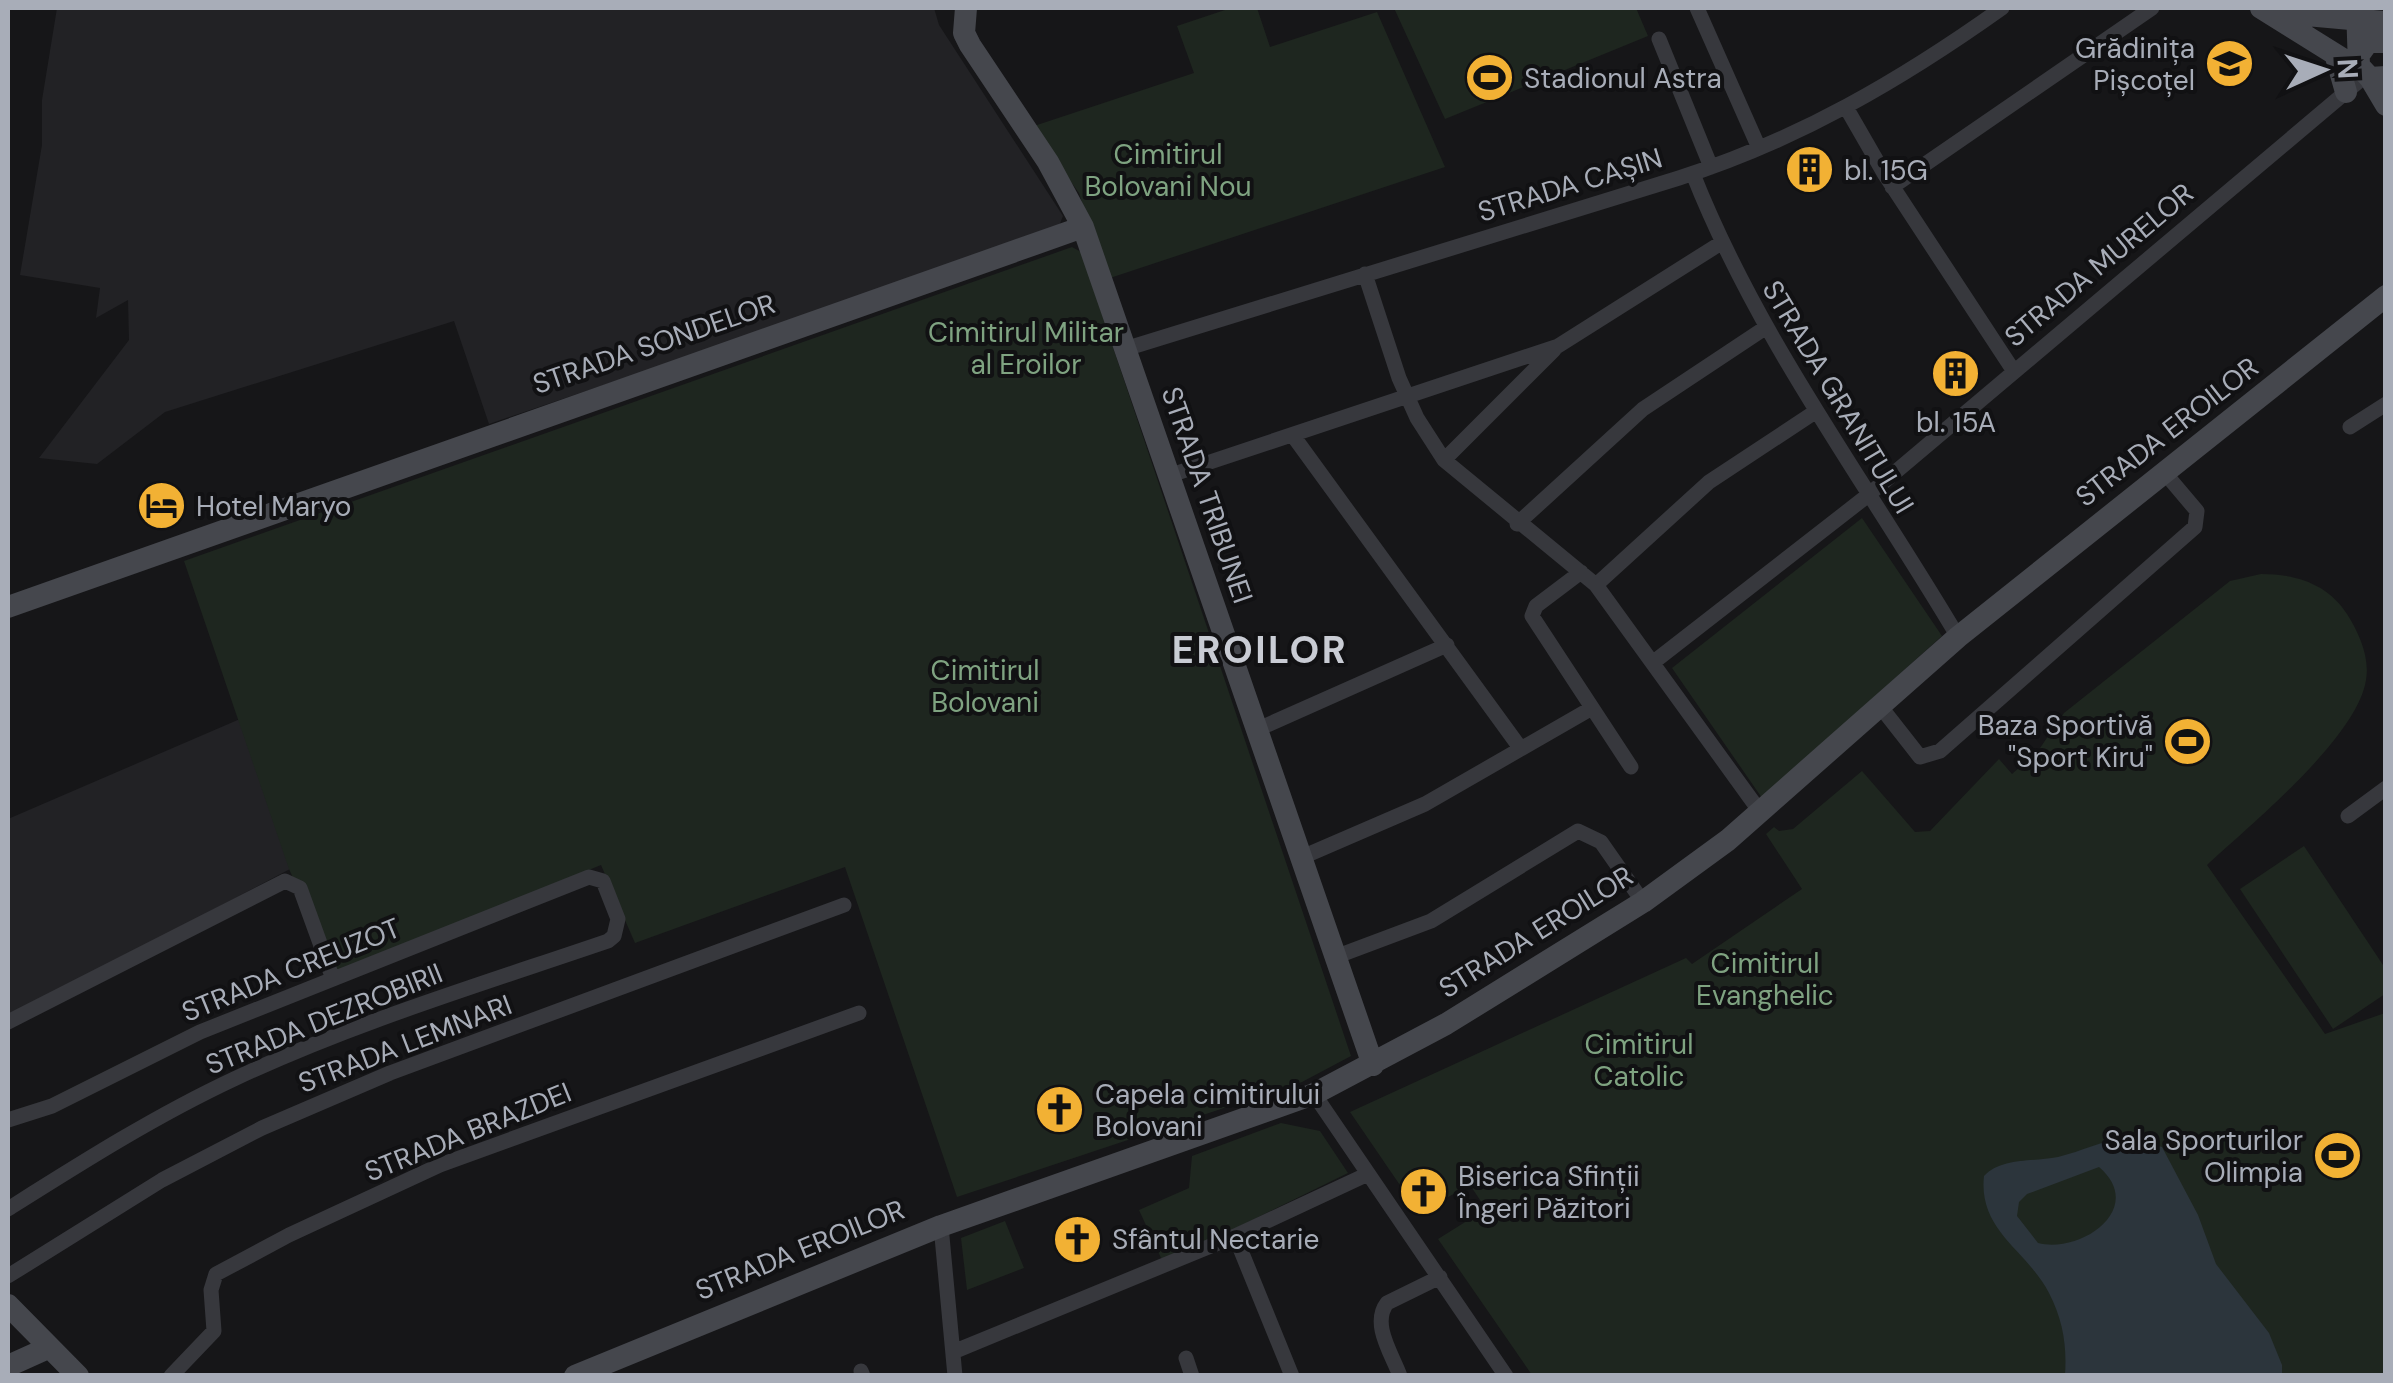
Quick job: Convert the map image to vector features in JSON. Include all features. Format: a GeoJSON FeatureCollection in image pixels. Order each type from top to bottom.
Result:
{"type":"FeatureCollection","features":[{"type":"Feature","properties":{"kind":"street"},"geometry":{"type":"LineString","coordinates":[[966,8],[964,33],[970,46],[1048,162],[1082,227]]}},
{"type":"Feature","properties":{"kind":"street"},"geometry":{"type":"LineString","coordinates":[[1697,8],[1760,148]]}},
{"type":"Feature","properties":{"kind":"street","name":"STRADA CAȘIN"},"geometry":{"type":"LineString","coordinates":[[1125,349],[1693,174],[1760,148],[1848,109],[2002,8]]}},
{"type":"Feature","properties":{"kind":"street"},"geometry":{"type":"LineString","coordinates":[[1892,187],[2152,8]]}},
{"type":"Feature","properties":{"kind":"street"},"geometry":{"type":"LineString","coordinates":[[2380,8],[2385,24]]}},
{"type":"Feature","properties":{"kind":"street"},"geometry":{"type":"LineString","coordinates":[[2265,10],[2357,13],[2385,24]]}},
{"type":"Feature","properties":{"kind":"street"},"geometry":{"type":"LineString","coordinates":[[2265,10],[2363,69],[2386,105]]}},
{"type":"Feature","properties":{"kind":"street"},"geometry":{"type":"LineString","coordinates":[[2357,13],[2363,69]]}},
{"type":"Feature","properties":{"kind":"street"},"geometry":{"type":"LineString","coordinates":[[1659,40],[1711,167]]}},
{"type":"Feature","properties":{"kind":"street"},"geometry":{"type":"LineString","coordinates":[[2346,92],[2363,69],[2368,42],[2386,42]]}},
{"type":"Feature","properties":{"kind":"street","name":"STRADA MURELOR"},"geometry":{"type":"LineString","coordinates":[[1655,661],[1867,496],[2346,92],[2363,69]]}},
{"type":"Feature","properties":{"kind":"street"},"geometry":{"type":"LineString","coordinates":[[1848,109],[1892,187],[2014,370]]}},
{"type":"Feature","properties":{"kind":"street","name":"STRADA GRANITULUI"},"geometry":{"type":"LineString","coordinates":[[1693,174],[1721,242],[1765,328],[1958,637]]}},
{"type":"Feature","properties":{"kind":"street","name":"STRADA TRIBUNEI"},"geometry":{"type":"LineString","coordinates":[[1082,227],[1373,1065]]}},
{"type":"Feature","properties":{"kind":"street","name":"STRADA SONDELOR"},"geometry":{"type":"LineString","coordinates":[[8,607],[1082,227]]}},
{"type":"Feature","properties":{"kind":"street"},"geometry":{"type":"LineString","coordinates":[[1444,460],[1558,346],[1721,242]]}},
{"type":"Feature","properties":{"kind":"street"},"geometry":{"type":"LineString","coordinates":[[1365,274],[1408,400],[1444,460],[1517,524],[1596,585],[1655,661],[1761,813]]}},
{"type":"Feature","properties":{"kind":"street","name":"STRADA EROILOR"},"geometry":{"type":"LineString","coordinates":[[575,1376],[941,1226],[1314,1094],[1373,1065],[1643,902],[1761,813],[1958,637],[2386,296]]}},
{"type":"Feature","properties":{"kind":"street"},"geometry":{"type":"LineString","coordinates":[[1517,524],[1643,409],[1765,328]]}},
{"type":"Feature","properties":{"kind":"street"},"geometry":{"type":"LineString","coordinates":[[1168,476],[1408,400],[1558,346]]}},
{"type":"Feature","properties":{"kind":"street"},"geometry":{"type":"LineString","coordinates":[[2350,426],[2386,404]]}},
{"type":"Feature","properties":{"kind":"street"},"geometry":{"type":"LineString","coordinates":[[1596,585],[1709,482],[1815,412]]}},
{"type":"Feature","properties":{"kind":"street"},"geometry":{"type":"LineString","coordinates":[[1294,437],[1521,749]]}},
{"type":"Feature","properties":{"kind":"street"},"geometry":{"type":"LineString","coordinates":[[1880,706],[1920,757],[1940,751],[2195,527],[2197,511],[2164,472]]}},
{"type":"Feature","properties":{"kind":"street"},"geometry":{"type":"LineString","coordinates":[[1581,572],[1536,606],[1532,616],[1632,766]]}},
{"type":"Feature","properties":{"kind":"street"},"geometry":{"type":"LineString","coordinates":[[1256,730],[1447,644]]}},
{"type":"Feature","properties":{"kind":"street"},"geometry":{"type":"LineString","coordinates":[[1300,858],[1425,804],[1592,708]]}},
{"type":"Feature","properties":{"kind":"street"},"geometry":{"type":"LineString","coordinates":[[2348,816],[2386,788]]}},
{"type":"Feature","properties":{"kind":"street"},"geometry":{"type":"LineString","coordinates":[[1336,958],[1431,921],[1578,831],[1601,842],[1643,902]]}},
{"type":"Feature","properties":{"kind":"street","name":"STRADA CREUZOT"},"geometry":{"type":"LineString","coordinates":[[8,1120],[52,1106],[200,1032],[596,877]]}},
{"type":"Feature","properties":{"kind":"street","name":"STRADA DEZROBIRII"},"geometry":{"type":"LineString","coordinates":[[8,1209],[233,1080],[378,1021],[608,941],[614,936],[618,919],[603,881],[596,877]]}},
{"type":"Feature","properties":{"kind":"street"},"geometry":{"type":"LineString","coordinates":[[8,1022],[286,881],[300,888],[333,979]]}},
{"type":"Feature","properties":{"kind":"street","name":"STRADA LEMNARI"},"geometry":{"type":"LineString","coordinates":[[8,1276],[162,1180],[262,1128],[390,1073],[844,905]]}},
{"type":"Feature","properties":{"kind":"street","name":"STRADA BRAZDEI"},"geometry":{"type":"LineString","coordinates":[[171,1376],[214,1331],[211,1290],[216,1274],[289,1234],[440,1165],[859,1013]]}},
{"type":"Feature","properties":{"kind":"street"},"geometry":{"type":"LineString","coordinates":[[1314,1094],[1506,1376]]}},
{"type":"Feature","properties":{"kind":"street"},"geometry":{"type":"LineString","coordinates":[[953,1352],[1235,1236],[1368,1174]]}},
{"type":"Feature","properties":{"kind":"street"},"geometry":{"type":"LineString","coordinates":[[941,1226],[955,1376]]}},
{"type":"Feature","properties":{"kind":"street"},"geometry":{"type":"LineString","coordinates":[[1235,1236],[1292,1376]]}},
{"type":"Feature","properties":{"kind":"street"},"geometry":{"type":"LineString","coordinates":[[1400,1376],[1379,1321],[1381,1311],[1386,1303],[1440,1277]]}},
{"type":"Feature","properties":{"kind":"street"},"geometry":{"type":"LineString","coordinates":[[8,1305],[78,1376]]}},
{"type":"Feature","properties":{"kind":"street"},"geometry":{"type":"LineString","coordinates":[[11,1376],[8,1367],[48,1348]]}},
{"type":"Feature","properties":{"kind":"street"},"geometry":{"type":"LineString","coordinates":[[1186,1358],[1192,1376]]}},
{"type":"Feature","properties":{"kind":"shaded area"},"geometry":{"type":"Polygon","coordinates":[[[57,8],[934,8],[939,25],[1063,216],[1057,231],[489,424],[454,321],[165,412],[97,464],[39,458],[129,340],[128,300],[96,318],[100,288],[20,275],[42,145],[42,100],[57,8]]]}},
{"type":"Feature","properties":{"kind":"shaded area"},"geometry":{"type":"Polygon","coordinates":[[[240,719],[290,869],[8,1018],[8,819],[240,719]]]}},
{"type":"Feature","properties":{"kind":"shaded area"},"geometry":{"type":"Polygon","coordinates":[[[2126,1137],[2162,1147],[2198,1215],[2216,1264],[2269,1333],[2282,1375],[2065,1375],[2063,1333],[2054,1303],[2040,1278],[1996,1226],[1984,1195],[1984,1176],[2009,1163],[2058,1157],[2126,1137]],[[2099,1167],[2027,1194],[2019,1202],[2017,1216],[2038,1243],[2072,1242],[2089,1235],[2112,1212],[2116,1198],[2112,1182],[2099,1167]]]}},
{"type":"Feature","properties":{"kind":"green space","name":"Cimitirul Bolovani Nou"},"geometry":{"type":"Polygon","coordinates":[[[1231,8],[1257,8],[1270,47],[1377,12],[1445,167],[1107,279],[1079,193],[1031,127],[1194,73],[1177,26],[1231,8]]]}},
{"type":"Feature","properties":{"kind":"green space","name":"Stadionul Astra"},"geometry":{"type":"Polygon","coordinates":[[[1394,8],[1636,8],[1648,36],[1445,119],[1394,8]]]}},
{"type":"Feature","properties":{"kind":"green space","name":"Cimitirul Bolovani"},"geometry":{"type":"Polygon","coordinates":[[[1072,247],[1081,252],[1351,1056],[1302,1082],[957,1197],[845,867],[635,943],[601,865],[336,973],[289,869],[184,561],[1072,247]]]}},
{"type":"Feature","properties":{"kind":"green space"},"geometry":{"type":"Polygon","coordinates":[[[1862,518],[1942,636],[1762,798],[1672,668],[1862,518]]]}},
{"type":"Feature","properties":{"kind":"green space"},"geometry":{"type":"Polygon","coordinates":[[[2261,574],[2310,583],[2339,604],[2362,646],[2366,680],[2358,703],[2323,753],[2207,865],[2325,1034],[2385,1013],[2385,1375],[1532,1375],[1438,1239],[1486,1209],[1470,1185],[1419,1213],[1350,1112],[1686,958],[1692,964],[1802,889],[1766,834],[1774,827],[1779,831],[1793,829],[1862,771],[1915,832],[1930,831],[1999,759],[2012,774],[2038,751],[2064,713],[2230,581],[2261,574]]]}},
{"type":"Feature","properties":{"kind":"green space"},"geometry":{"type":"Polygon","coordinates":[[[2304,846],[2385,968],[2385,994],[2333,1029],[2240,889],[2304,846]]]}},
{"type":"Feature","properties":{"kind":"green space"},"geometry":{"type":"Polygon","coordinates":[[[1281,1123],[1320,1131],[1348,1173],[1167,1262],[1161,1258],[1139,1210],[1189,1188],[1192,1156],[1281,1123]]]}},
{"type":"Feature","properties":{"kind":"green space"},"geometry":{"type":"Polygon","coordinates":[[[1005,1221],[1024,1268],[967,1290],[961,1238],[1005,1221]]]}},
{"type":"Feature","properties":{"kind":"place","name":"Grădinița Pișcoțel"},"geometry":{"type":"Point","coordinates":[2230,64]}},
{"type":"Feature","properties":{"kind":"place","name":"Stadionul Astra"},"geometry":{"type":"Point","coordinates":[1489,78]}},
{"type":"Feature","properties":{"kind":"place","name":"bl. 15G"},"geometry":{"type":"Point","coordinates":[1809,170]}},
{"type":"Feature","properties":{"kind":"place","name":"bl. 15A"},"geometry":{"type":"Point","coordinates":[1956,374]}},
{"type":"Feature","properties":{"kind":"place","name":"Hotel Maryo"},"geometry":{"type":"Point","coordinates":[161,506]}},
{"type":"Feature","properties":{"kind":"place","name":"Baza Sportivă \"Sport Kiru\""},"geometry":{"type":"Point","coordinates":[2188,741]}},
{"type":"Feature","properties":{"kind":"place","name":"Capela cimitirului Bolovani"},"geometry":{"type":"Point","coordinates":[1060,1110]}},
{"type":"Feature","properties":{"kind":"place","name":"Sala Sporturilor Olimpia"},"geometry":{"type":"Point","coordinates":[2338,1156]}},
{"type":"Feature","properties":{"kind":"place","name":"Biserica Sfinții Îngeri Păzitori"},"geometry":{"type":"Point","coordinates":[1423,1192]}},
{"type":"Feature","properties":{"kind":"place","name":"Sfântul Nectarie"},"geometry":{"type":"Point","coordinates":[1077,1239]}},
{"type":"Feature","properties":{"kind":"district","name":"EROILOR"},"geometry":{"type":"Point","coordinates":[1260,650]}},
{"type":"Feature","properties":{"kind":"park label","name":"Cimitirul Militar al Eroilor"},"geometry":{"type":"Point","coordinates":[1026,348]}},
{"type":"Feature","properties":{"kind":"park label","name":"Cimitirul Evanghelic"},"geometry":{"type":"Point","coordinates":[1765,979]}},
{"type":"Feature","properties":{"kind":"park label","name":"Cimitirul Catolic"},"geometry":{"type":"Point","coordinates":[1639,1060]}}]}
